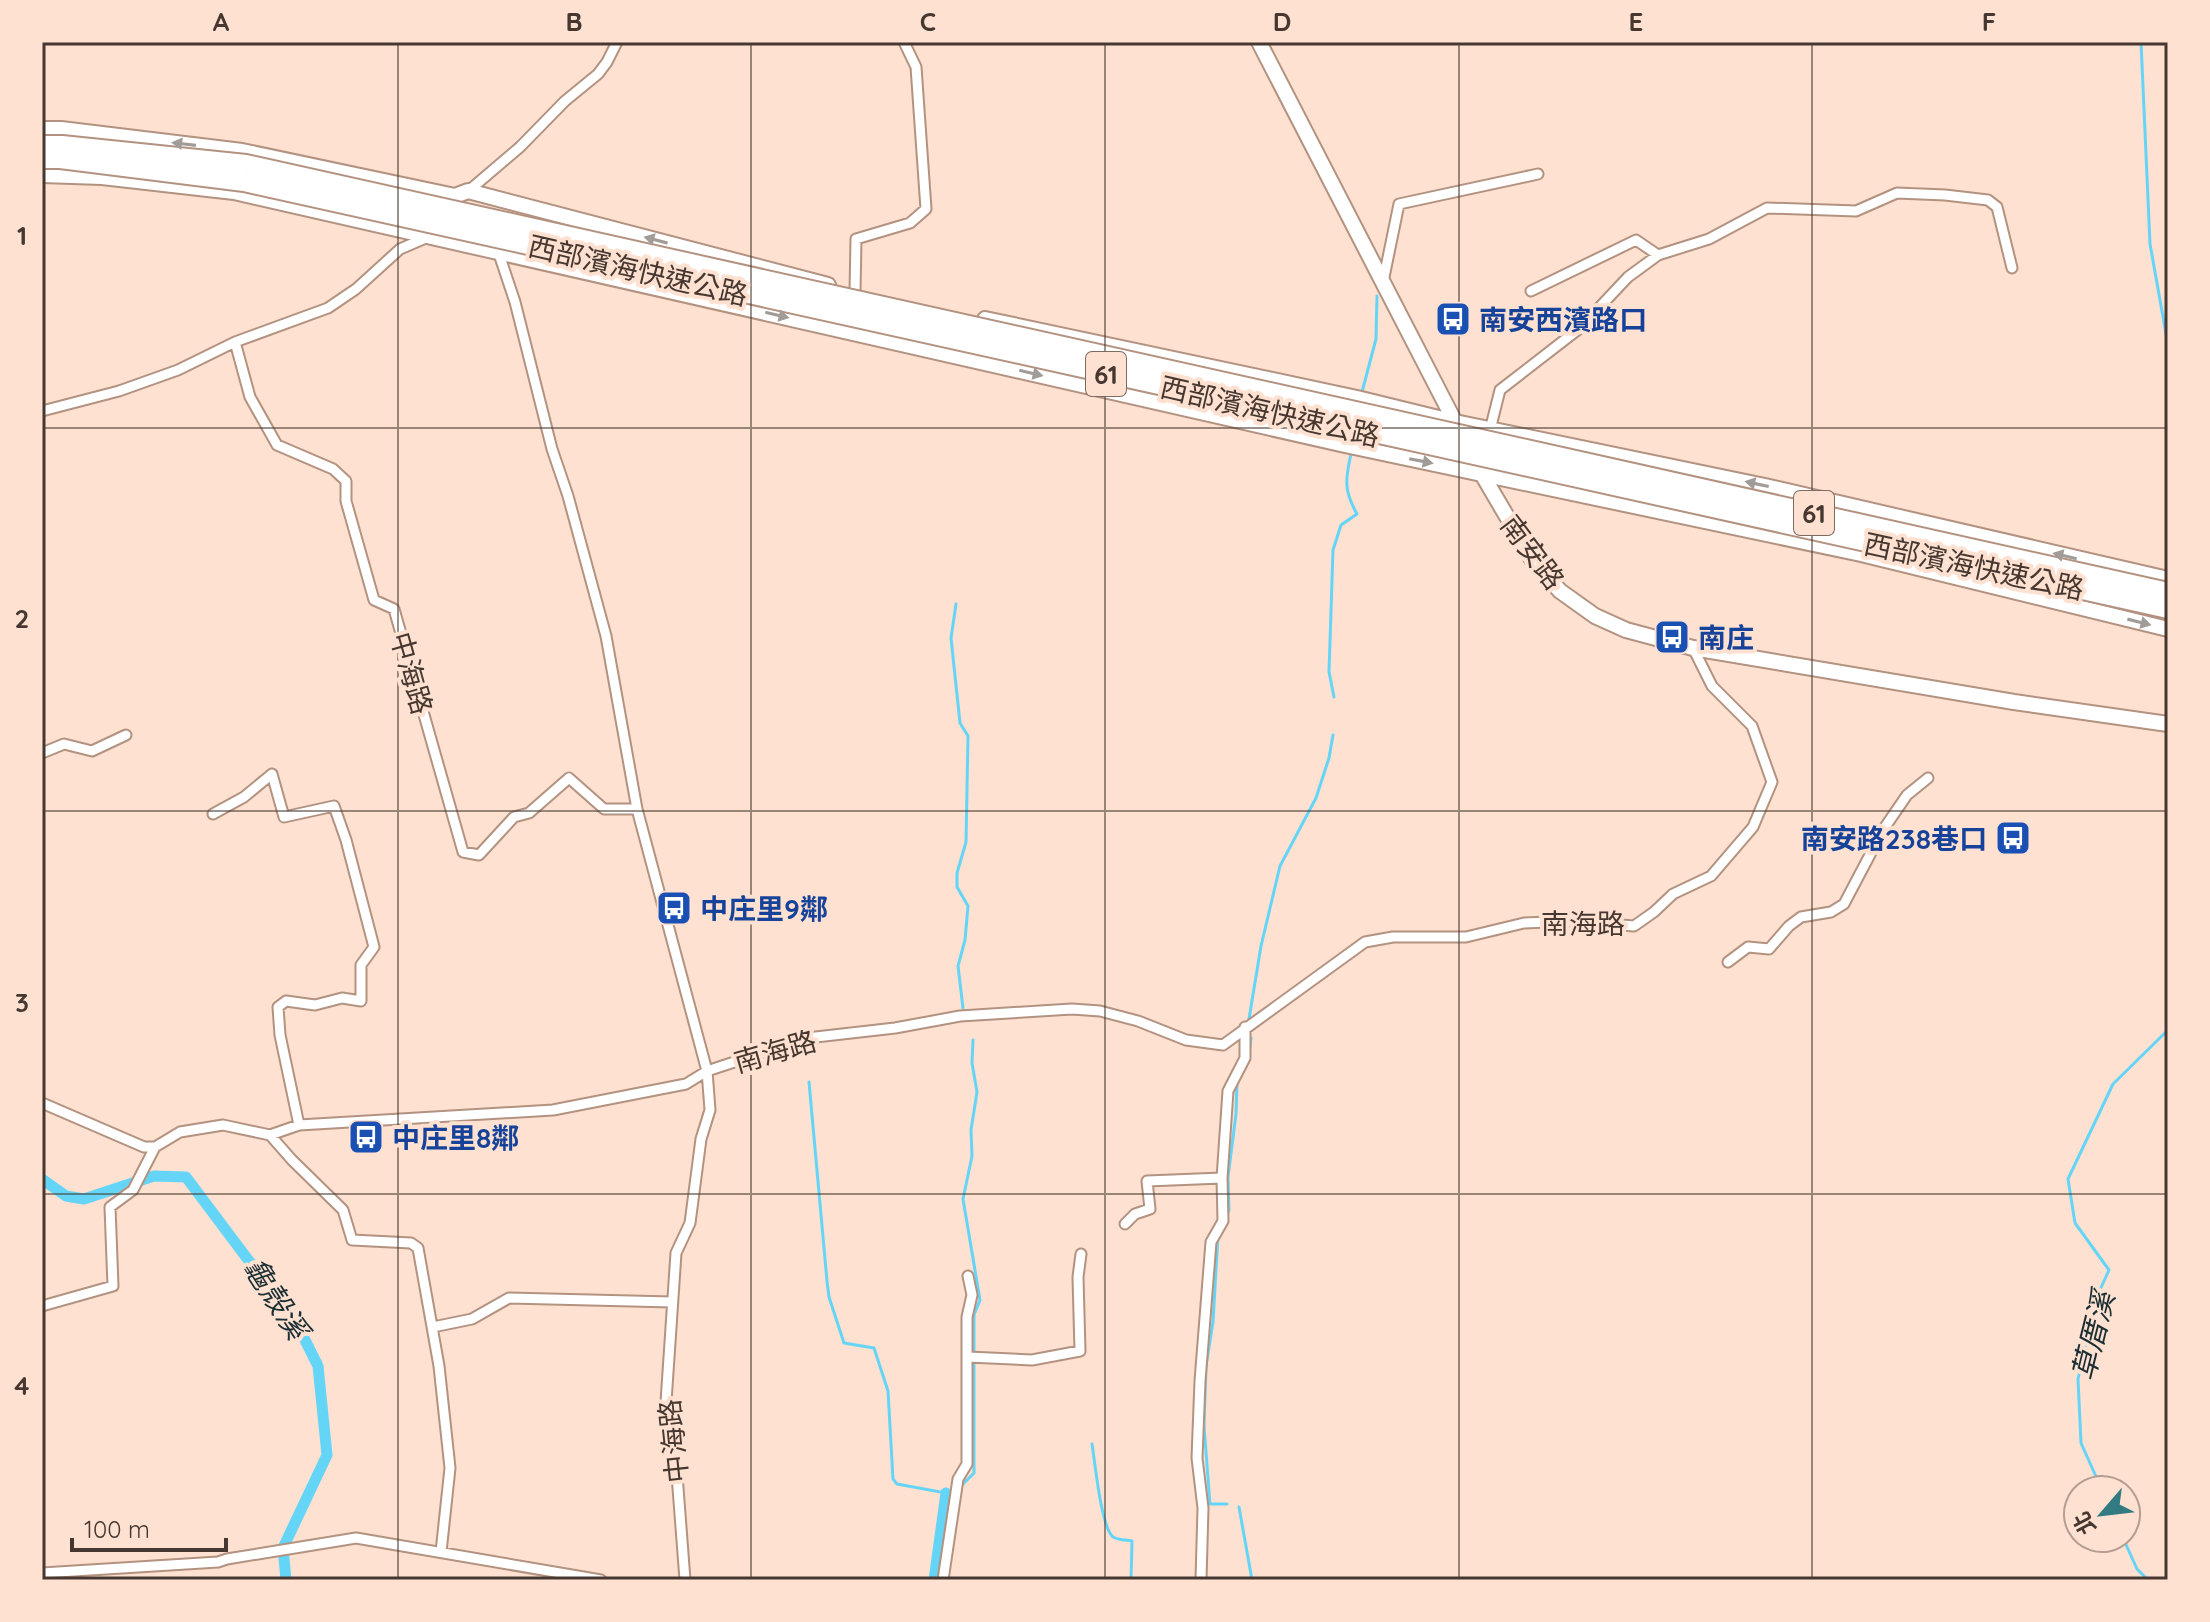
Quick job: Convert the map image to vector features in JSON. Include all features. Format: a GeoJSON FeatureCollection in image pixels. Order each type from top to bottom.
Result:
{"type":"FeatureCollection","features":[{"type":"Feature","properties":{"kind":"highway","name":"西部濱海快速公路"},"geometry":{"type":"LineString","coordinates":[[42,145],[246,164],[2168,592]]}},
{"type":"Feature","properties":{"kind":"highway","name":"西部濱海快速公路"},"geometry":{"type":"LineString","coordinates":[[42,159],[244,182],[2168,609]]}},
{"type":"Feature","properties":{"kind":"street"},"geometry":{"type":"LineString","coordinates":[[42,411],[78,399],[119,391],[178,370],[235,342],[328,308],[356,289],[400,249],[432,236],[468,191],[598,74],[617,42]]}},
{"type":"Feature","properties":{"kind":"street"},"geometry":{"type":"LineString","coordinates":[[855,292],[856,239],[910,223],[926,209],[916,67],[904,42]]}},
{"type":"Feature","properties":{"kind":"street","name":"南安路"},"geometry":{"type":"LineString","coordinates":[[1259,42],[1481,472],[1533,561],[1560,591],[1595,616],[1626,630],[1693,648],[2014,702],[2168,724]]}},
{"type":"Feature","properties":{"kind":"street"},"geometry":{"type":"LineString","coordinates":[[42,129],[242,151],[455,196],[468,191],[855,292],[1357,398],[1490,430],[1765,486],[2168,579]]}},
{"type":"Feature","properties":{"kind":"street"},"geometry":{"type":"LineString","coordinates":[[1383,282],[1399,204],[1538,174]]}},
{"type":"Feature","properties":{"kind":"street"},"geometry":{"type":"LineString","coordinates":[[42,175],[102,177],[234,192],[1345,445],[1861,554],[2168,629]]}},
{"type":"Feature","properties":{"kind":"street","name":"中海路"},"geometry":{"type":"LineString","coordinates":[[468,191],[499,252],[515,302],[552,449],[568,496],[606,636],[637,809],[707,1071],[710,1110],[701,1139],[690,1223],[676,1253],[666,1402],[673,1422],[685,1580]]}},
{"type":"Feature","properties":{"kind":"street"},"geometry":{"type":"LineString","coordinates":[[1481,472],[1500,390],[1513,377],[1580,328],[1628,277],[1658,255],[1709,239],[1767,208],[1856,211],[1897,193],[1988,200],[1997,207],[2012,268]]}},
{"type":"Feature","properties":{"kind":"street"},"geometry":{"type":"LineString","coordinates":[[1531,291],[1636,240],[1658,255]]}},
{"type":"Feature","properties":{"kind":"street","name":"中海路"},"geometry":{"type":"LineString","coordinates":[[235,342],[250,397],[277,445],[333,469],[346,481],[346,501],[374,600],[394,609],[463,852],[479,855],[514,817],[529,813],[569,778],[604,809],[637,809]]}},
{"type":"Feature","properties":{"kind":"street","name":"南海路"},"geometry":{"type":"LineString","coordinates":[[270,1135],[299,1125],[553,1110],[686,1084],[707,1071],[807,1038],[895,1028],[960,1016],[1048,1010],[1100,1011],[1138,1021],[1186,1040],[1223,1045],[1365,942],[1393,937],[1466,937],[1524,923],[1572,921],[1634,926],[1673,894],[1711,876],[1753,827],[1772,782],[1752,726],[1712,686],[1693,648]]}},
{"type":"Feature","properties":{"kind":"street"},"geometry":{"type":"LineString","coordinates":[[42,753],[64,744],[92,751],[126,735]]}},
{"type":"Feature","properties":{"kind":"street"},"geometry":{"type":"LineString","coordinates":[[213,814],[244,797],[272,774],[284,817],[334,806],[346,840],[374,947],[361,965],[361,1001],[342,998],[315,1005],[286,1001],[278,1007],[280,1035],[299,1125]]}},
{"type":"Feature","properties":{"kind":"street"},"geometry":{"type":"LineString","coordinates":[[1728,962],[1748,947],[1769,949],[1801,917],[1831,912],[1844,904],[1883,830],[1907,795],[1928,778]]}},
{"type":"Feature","properties":{"kind":"street"},"geometry":{"type":"LineString","coordinates":[[1201,1580],[1203,1508],[1197,1458],[1211,1242],[1223,1221],[1222,1178],[1228,1091],[1245,1058],[1245,1027]]}},
{"type":"Feature","properties":{"kind":"street"},"geometry":{"type":"LineString","coordinates":[[42,1103],[134,1144],[155,1147]]}},
{"type":"Feature","properties":{"kind":"street"},"geometry":{"type":"LineString","coordinates":[[42,1306],[113,1286],[110,1207],[133,1190],[155,1147],[180,1132],[223,1125],[270,1135],[343,1210],[352,1240],[411,1243],[418,1248],[433,1327],[450,1468],[441,1552]]}},
{"type":"Feature","properties":{"kind":"street"},"geometry":{"type":"LineString","coordinates":[[1125,1224],[1135,1214],[1150,1209],[1147,1181],[1222,1178]]}},
{"type":"Feature","properties":{"kind":"street"},"geometry":{"type":"LineString","coordinates":[[968,1357],[1032,1360],[1080,1351],[1078,1277],[1081,1254]]}},
{"type":"Feature","properties":{"kind":"street"},"geometry":{"type":"LineString","coordinates":[[943,1580],[958,1479],[967,1464],[967,1317],[972,1295],[968,1276]]}},
{"type":"Feature","properties":{"kind":"street"},"geometry":{"type":"LineString","coordinates":[[433,1327],[472,1319],[509,1298],[672,1302]]}},
{"type":"Feature","properties":{"kind":"street"},"geometry":{"type":"LineString","coordinates":[[42,1573],[218,1562],[356,1538],[601,1580]]}},
{"type":"Feature","properties":{"kind":"waterway","name":"草厝溪"},"geometry":{"type":"LineString","coordinates":[[2141,42],[2150,244],[2168,345]]}},
{"type":"Feature","properties":{"kind":"waterway"},"geometry":{"type":"LineString","coordinates":[[1362,392],[1376,339],[1377,296]]}},
{"type":"Feature","properties":{"kind":"waterway"},"geometry":{"type":"LineString","coordinates":[[1334,697],[1329,672],[1333,550],[1341,525],[1357,514],[1347,485],[1351,454]]}},
{"type":"Feature","properties":{"kind":"waterway"},"geometry":{"type":"LineString","coordinates":[[956,604],[951,638],[960,723],[968,736],[966,842],[957,873],[957,887],[968,906],[965,940],[958,966],[963,1008]]}},
{"type":"Feature","properties":{"kind":"waterway"},"geometry":{"type":"LineString","coordinates":[[1248,1025],[1261,946],[1280,866],[1316,798],[1333,735]]}},
{"type":"Feature","properties":{"kind":"waterway","name":"草厝溪"},"geometry":{"type":"LineString","coordinates":[[2095,1474],[2081,1443],[2078,1379],[2099,1292],[2109,1270],[2075,1223],[2068,1179],[2113,1084],[2168,1030]]}},
{"type":"Feature","properties":{"kind":"waterway"},"geometry":{"type":"LineString","coordinates":[[1249,1054],[1251,1038]]}},
{"type":"Feature","properties":{"kind":"waterway"},"geometry":{"type":"LineString","coordinates":[[973,1040],[972,1063],[977,1092],[971,1130],[972,1156],[963,1199],[980,1300],[974,1315],[974,1352]]}},
{"type":"Feature","properties":{"kind":"waterway"},"geometry":{"type":"LineString","coordinates":[[809,1082],[829,1297],[844,1343],[874,1348],[888,1391],[893,1479],[897,1484],[946,1493],[954,1489]]}},
{"type":"Feature","properties":{"kind":"waterway"},"geometry":{"type":"LineString","coordinates":[[1226,1217],[1229,1210],[1228,1177],[1237,1083]]}},
{"type":"Feature","properties":{"kind":"waterway","name":"龜殼溪"},"geometry":{"type":"LineString","coordinates":[[42,1179],[66,1196],[84,1199],[154,1176],[186,1177],[249,1261],[285,1300],[318,1366],[327,1455],[283,1548],[286,1580]]}},
{"type":"Feature","properties":{"kind":"waterway"},"geometry":{"type":"LineString","coordinates":[[1218,1235],[1204,1426],[1210,1504],[1227,1504]]}},
{"type":"Feature","properties":{"kind":"waterway"},"geometry":{"type":"LineString","coordinates":[[961,1486],[974,1473],[974,1364]]}},
{"type":"Feature","properties":{"kind":"waterway"},"geometry":{"type":"LineString","coordinates":[[1092,1444],[1102,1508],[1109,1531],[1115,1538],[1132,1541],[1131,1580]]}},
{"type":"Feature","properties":{"kind":"waterway"},"geometry":{"type":"LineString","coordinates":[[934,1580],[946,1493]]}},
{"type":"Feature","properties":{"kind":"waterway"},"geometry":{"type":"LineString","coordinates":[[1239,1507],[1252,1580]]}},
{"type":"Feature","properties":{"kind":"waterway","name":"草厝溪"},"geometry":{"type":"LineString","coordinates":[[2130,1554],[2137,1569],[2148,1580]]}},
{"type":"Feature","properties":{"kind":"place","name":"南安西濱路口"},"geometry":{"type":"Point","coordinates":[1453,319]}},
{"type":"Feature","properties":{"kind":"place","name":"南庄"},"geometry":{"type":"Point","coordinates":[1672,637]}},
{"type":"Feature","properties":{"kind":"place","name":"南安路238巷口"},"geometry":{"type":"Point","coordinates":[2013,838]}},
{"type":"Feature","properties":{"kind":"place","name":"中庄里9鄰"},"geometry":{"type":"Point","coordinates":[674,908]}},
{"type":"Feature","properties":{"kind":"place","name":"中庄里8鄰"},"geometry":{"type":"Point","coordinates":[366,1137]}}]}
